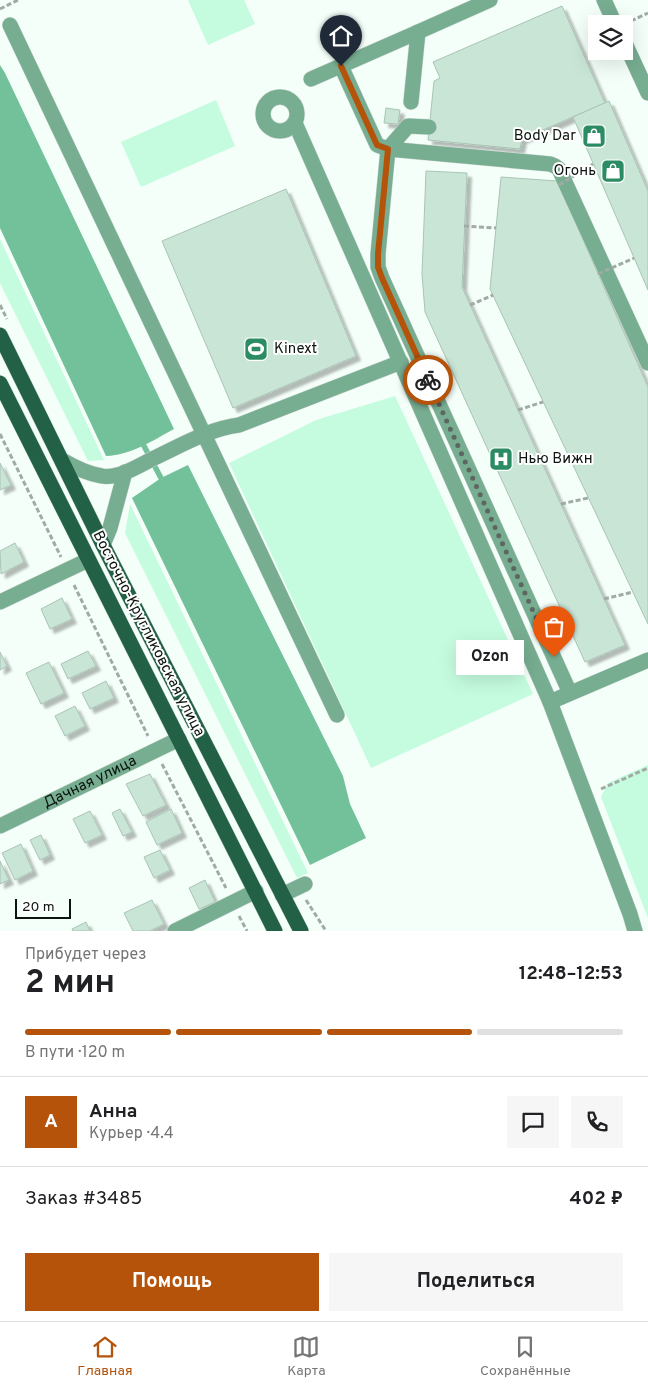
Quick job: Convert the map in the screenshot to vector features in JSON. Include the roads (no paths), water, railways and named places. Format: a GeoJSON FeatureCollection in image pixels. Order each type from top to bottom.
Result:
{"type":"FeatureCollection","features":[{"type":"Feature","properties":{"kind":"main road","name":"Восточно-Кругликовская улица"},"geometry":{"type":"LineString","coordinates":[[0,334],[103,545],[301,931]]}},
{"type":"Feature","properties":{"kind":"main road","name":"Восточно-Кругликовская улица"},"geometry":{"type":"LineString","coordinates":[[0,383],[5,404],[88,560],[276,931]]}},
{"type":"Feature","properties":{"kind":"street"},"geometry":{"type":"LineString","coordinates":[[311,79],[490,0]]}},
{"type":"Feature","properties":{"kind":"street"},"geometry":{"type":"LineString","coordinates":[[604,0],[612,15]]}},
{"type":"Feature","properties":{"kind":"street"},"geometry":{"type":"LineString","coordinates":[[10,25],[337,715]]}},
{"type":"Feature","properties":{"kind":"street"},"geometry":{"type":"LineString","coordinates":[[411,102],[418,32]]}},
{"type":"Feature","properties":{"kind":"street"},"geometry":{"type":"LineString","coordinates":[[633,60],[648,93]]}},
{"type":"Feature","properties":{"kind":"street"},"geometry":{"type":"LineString","coordinates":[[341,66],[377,145],[388,149],[555,166],[561,173],[648,363]]}},
{"type":"Feature","properties":{"kind":"street"},"geometry":{"type":"LineString","coordinates":[[295,123],[550,702],[635,931]]}},
{"type":"Feature","properties":{"kind":"street"},"geometry":{"type":"LineString","coordinates":[[430,127],[408,126],[388,149],[378,267],[570,693]]}},
{"type":"Feature","properties":{"kind":"street"},"geometry":{"type":"LineString","coordinates":[[62,460],[82,470],[103,477],[125,472],[204,434],[239,425],[401,362]]}},
{"type":"Feature","properties":{"kind":"street"},"geometry":{"type":"LineString","coordinates":[[103,545],[110,528],[125,472]]}},
{"type":"Feature","properties":{"kind":"street"},"geometry":{"type":"LineString","coordinates":[[0,602],[88,560]]}},
{"type":"Feature","properties":{"kind":"street"},"geometry":{"type":"LineString","coordinates":[[550,702],[648,660]]}},
{"type":"Feature","properties":{"kind":"street","name":"Дачная улица"},"geometry":{"type":"LineString","coordinates":[[0,826],[179,739]]}},
{"type":"Feature","properties":{"kind":"street"},"geometry":{"type":"LineString","coordinates":[[282,895],[305,884]]}},
{"type":"Feature","properties":{"kind":"street"},"geometry":{"type":"LineString","coordinates":[[175,931],[256,891]]}},
{"type":"Feature","properties":{"kind":"waterway"},"geometry":{"type":"LineString","coordinates":[[144,446],[161,478]]}},
{"type":"Feature","properties":{"kind":"place","name":"Body Dar"},"geometry":{"type":"Point","coordinates":[594,136]}},
{"type":"Feature","properties":{"kind":"place","name":"Огонь"},"geometry":{"type":"Point","coordinates":[613,171]}},
{"type":"Feature","properties":{"kind":"place","name":"Kinext"},"geometry":{"type":"Point","coordinates":[256,349]}},
{"type":"Feature","properties":{"kind":"place","name":"Нью Вижн"},"geometry":{"type":"Point","coordinates":[501,459]}},
{"type":"Feature","properties":{"kind":"place","name":"Ozon"},"geometry":{"type":"Point","coordinates":[554,657]}}]}
